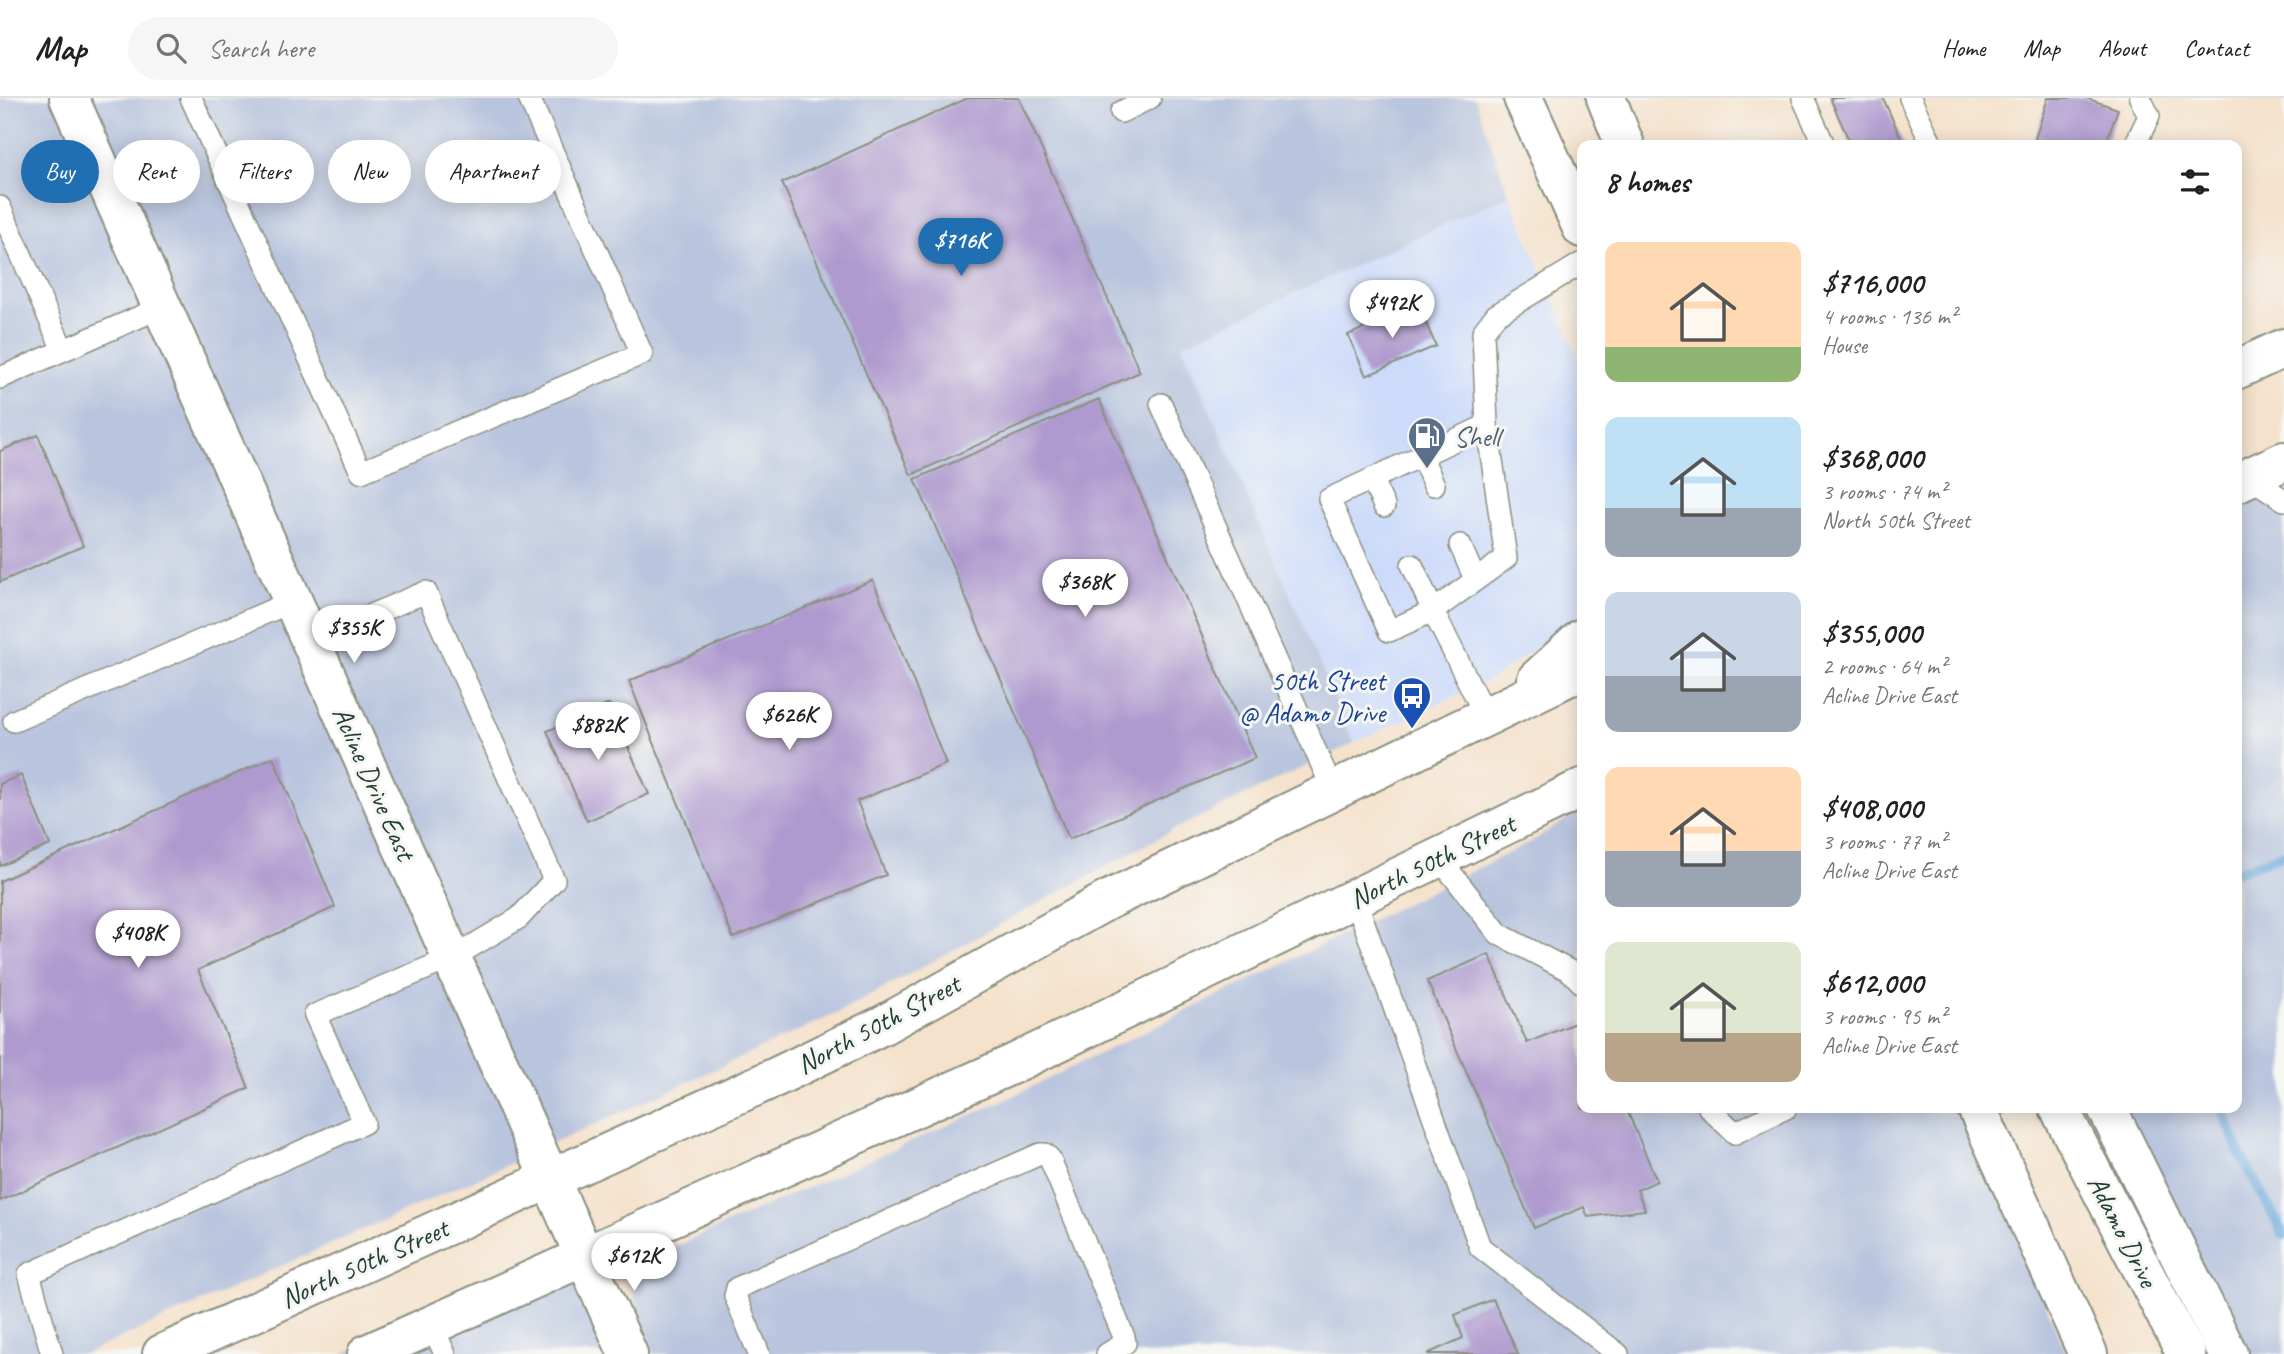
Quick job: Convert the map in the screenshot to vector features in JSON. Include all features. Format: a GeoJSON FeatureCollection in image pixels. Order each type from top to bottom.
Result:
{"type":"FeatureCollection","features":[{"type":"Feature","properties":{"kind":"main road","name":"Acline Drive East"},"geometry":{"type":"LineString","coordinates":[[69,98],[627,1354]]}},
{"type":"Feature","properties":{"kind":"main road"},"geometry":{"type":"LineString","coordinates":[[1524,98],[1577,217]]}},
{"type":"Feature","properties":{"kind":"main road"},"geometry":{"type":"LineString","coordinates":[[1606,98],[1623,140]]}},
{"type":"Feature","properties":{"kind":"main road"},"geometry":{"type":"LineString","coordinates":[[2242,367],[2284,348]]}},
{"type":"Feature","properties":{"kind":"main road"},"geometry":{"type":"LineString","coordinates":[[2243,480],[2284,461]]}},
{"type":"Feature","properties":{"kind":"main road"},"geometry":{"type":"LineString","coordinates":[[1496,712],[1577,642]]}},
{"type":"Feature","properties":{"kind":"main road","name":"North 50th Street"},"geometry":{"type":"LineString","coordinates":[[162,1354],[776,1077],[872,1030],[1106,901],[1577,672]]}},
{"type":"Feature","properties":{"kind":"main road","name":"North 50th Street"},"geometry":{"type":"LineString","coordinates":[[367,1354],[439,1339],[585,1256],[1013,1064],[1577,790]]}},
{"type":"Feature","properties":{"kind":"main road"},"geometry":{"type":"LineString","coordinates":[[1979,1113],[2088,1354]]}},
{"type":"Feature","properties":{"kind":"main road","name":"Adamo Drive"},"geometry":{"type":"LineString","coordinates":[[2062,1113],[2186,1354]]}},
{"type":"Feature","properties":{"kind":"main road"},"geometry":{"type":"LineString","coordinates":[[2109,1113],[2228,1354]]}},
{"type":"Feature","properties":{"kind":"lane"},"geometry":{"type":"LineString","coordinates":[[191,98],[361,472],[642,354],[529,98]]}},
{"type":"Feature","properties":{"kind":"lane"},"geometry":{"type":"LineString","coordinates":[[1121,112],[1150,98]]}},
{"type":"Feature","properties":{"kind":"lane"},"geometry":{"type":"LineString","coordinates":[[1803,98],[1822,140]]}},
{"type":"Feature","properties":{"kind":"lane"},"geometry":{"type":"LineString","coordinates":[[1910,98],[1930,140]]}},
{"type":"Feature","properties":{"kind":"lane"},"geometry":{"type":"LineString","coordinates":[[2137,140],[2149,116],[2140,98]]}},
{"type":"Feature","properties":{"kind":"lane"},"geometry":{"type":"LineString","coordinates":[[0,207],[63,350]]}},
{"type":"Feature","properties":{"kind":"lane"},"geometry":{"type":"LineString","coordinates":[[1487,425],[1329,499],[1388,631],[1433,611],[1506,558],[1487,425],[1483,332],[1496,316],[1577,266]]}},
{"type":"Feature","properties":{"kind":"lane"},"geometry":{"type":"LineString","coordinates":[[0,378],[162,307]]}},
{"type":"Feature","properties":{"kind":"lane"},"geometry":{"type":"LineString","coordinates":[[1161,404],[1333,790]]}},
{"type":"Feature","properties":{"kind":"lane"},"geometry":{"type":"LineString","coordinates":[[1421,454],[1434,485]]}},
{"type":"Feature","properties":{"kind":"lane"},"geometry":{"type":"LineString","coordinates":[[1372,480],[1384,506]]}},
{"type":"Feature","properties":{"kind":"lane"},"geometry":{"type":"LineString","coordinates":[[2243,480],[2284,500]]}},
{"type":"Feature","properties":{"kind":"lane"},"geometry":{"type":"LineString","coordinates":[[1460,545],[1475,579]]}},
{"type":"Feature","properties":{"kind":"lane"},"geometry":{"type":"LineString","coordinates":[[1412,565],[1433,611],[1496,712]]}},
{"type":"Feature","properties":{"kind":"lane"},"geometry":{"type":"LineString","coordinates":[[52,1354],[29,1274],[364,1124],[315,1015],[452,958],[519,918],[554,880],[426,592],[311,640]]}},
{"type":"Feature","properties":{"kind":"lane"},"geometry":{"type":"LineString","coordinates":[[14,721],[293,601]]}},
{"type":"Feature","properties":{"kind":"lane"},"geometry":{"type":"LineString","coordinates":[[1439,858],[1499,934],[1570,971],[1577,978]]}},
{"type":"Feature","properties":{"kind":"lane"},"geometry":{"type":"LineString","coordinates":[[1355,898],[1480,1247],[1618,1354]]}},
{"type":"Feature","properties":{"kind":"lane"},"geometry":{"type":"LineString","coordinates":[[1714,1113],[1735,1133],[1776,1113]]}},
{"type":"Feature","properties":{"kind":"lane"},"geometry":{"type":"LineString","coordinates":[[759,1354],[735,1296],[737,1288],[1040,1154],[1045,1154],[1050,1159],[1124,1337],[1125,1343],[1107,1354]]}},
{"type":"Feature","properties":{"kind":"shaded area"},"geometry":{"type":"Polygon","coordinates":[[[0,98],[1475,98],[1509,195],[1182,345],[1354,743],[1173,830],[842,1011],[478,1178],[85,1354],[0,1354],[0,98]]]}},
{"type":"Feature","properties":{"kind":"shaded area"},"geometry":{"type":"Polygon","coordinates":[[[1509,195],[1577,354],[1577,619],[1490,680],[1354,743],[1182,345],[1509,195]]]}},
{"type":"Feature","properties":{"kind":"shaded area"},"geometry":{"type":"Polygon","coordinates":[[[2284,452],[2284,1354],[2201,1354],[2094,1113],[2242,1113],[2242,473],[2284,452]]]}},
{"type":"Feature","properties":{"kind":"shaded area"},"geometry":{"type":"Polygon","coordinates":[[[1577,812],[1577,1113],[1964,1113],[2067,1354],[654,1354],[636,1305],[629,1267],[1007,1099],[1531,842],[1577,812]]]}},
{"type":"Feature","properties":{"kind":"shaded area"},"geometry":{"type":"Polygon","coordinates":[[[580,1237],[631,1354],[343,1354],[412,1322],[580,1237]]]}},
{"type":"Feature","properties":{"kind":"building"},"geometry":{"type":"Polygon","coordinates":[[[968,98],[1019,98],[1140,372],[911,475],[782,183],[968,98]]]}},
{"type":"Feature","properties":{"kind":"building"},"geometry":{"type":"Polygon","coordinates":[[[1830,98],[1883,98],[1902,140],[1849,140],[1830,98]]]}},
{"type":"Feature","properties":{"kind":"building"},"geometry":{"type":"Polygon","coordinates":[[[2048,98],[2086,98],[2118,109],[2107,140],[2035,140],[2048,98]]]}},
{"type":"Feature","properties":{"kind":"building"},"geometry":{"type":"Polygon","coordinates":[[[1418,305],[1436,346],[1366,376],[1348,335],[1418,305]]]}},
{"type":"Feature","properties":{"kind":"building"},"geometry":{"type":"Polygon","coordinates":[[[1099,399],[1255,758],[1069,839],[915,479],[1099,399]]]}},
{"type":"Feature","properties":{"kind":"building"},"geometry":{"type":"Polygon","coordinates":[[[38,435],[83,546],[0,582],[0,451],[38,435]]]}},
{"type":"Feature","properties":{"kind":"building"},"geometry":{"type":"Polygon","coordinates":[[[873,580],[946,764],[857,801],[886,875],[733,938],[629,681],[873,580]]]}},
{"type":"Feature","properties":{"kind":"building"},"geometry":{"type":"Polygon","coordinates":[[[609,704],[649,794],[587,821],[547,731],[609,704]]]}},
{"type":"Feature","properties":{"kind":"building"},"geometry":{"type":"Polygon","coordinates":[[[273,757],[335,907],[198,970],[249,1088],[0,1201],[0,881],[273,757]]]}},
{"type":"Feature","properties":{"kind":"building"},"geometry":{"type":"Polygon","coordinates":[[[21,775],[50,845],[0,866],[0,784],[21,775]]]}},
{"type":"Feature","properties":{"kind":"building"},"geometry":{"type":"Polygon","coordinates":[[[1489,954],[1527,1043],[1577,1022],[1577,1113],[1628,1113],[1657,1181],[1637,1190],[1645,1210],[1588,1217],[1584,1207],[1534,1228],[1427,981],[1489,954]]]}},
{"type":"Feature","properties":{"kind":"building"},"geometry":{"type":"Polygon","coordinates":[[[1493,1299],[1518,1354],[1427,1354],[1463,1338],[1455,1315],[1493,1299]]]}},
{"type":"Feature","properties":{"kind":"waterway"},"geometry":{"type":"LineString","coordinates":[[2242,870],[2284,854]]}},
{"type":"Feature","properties":{"kind":"waterway"},"geometry":{"type":"LineString","coordinates":[[2224,1113],[2239,1152],[2284,1235]]}},
{"type":"Feature","properties":{"kind":"place","name":"Shell"},"geometry":{"type":"Point","coordinates":[1427,470]}},
{"type":"Feature","properties":{"kind":"place","name":"50th Street @ Adamo Drive"},"geometry":{"type":"Point","coordinates":[1412,730]}}]}
